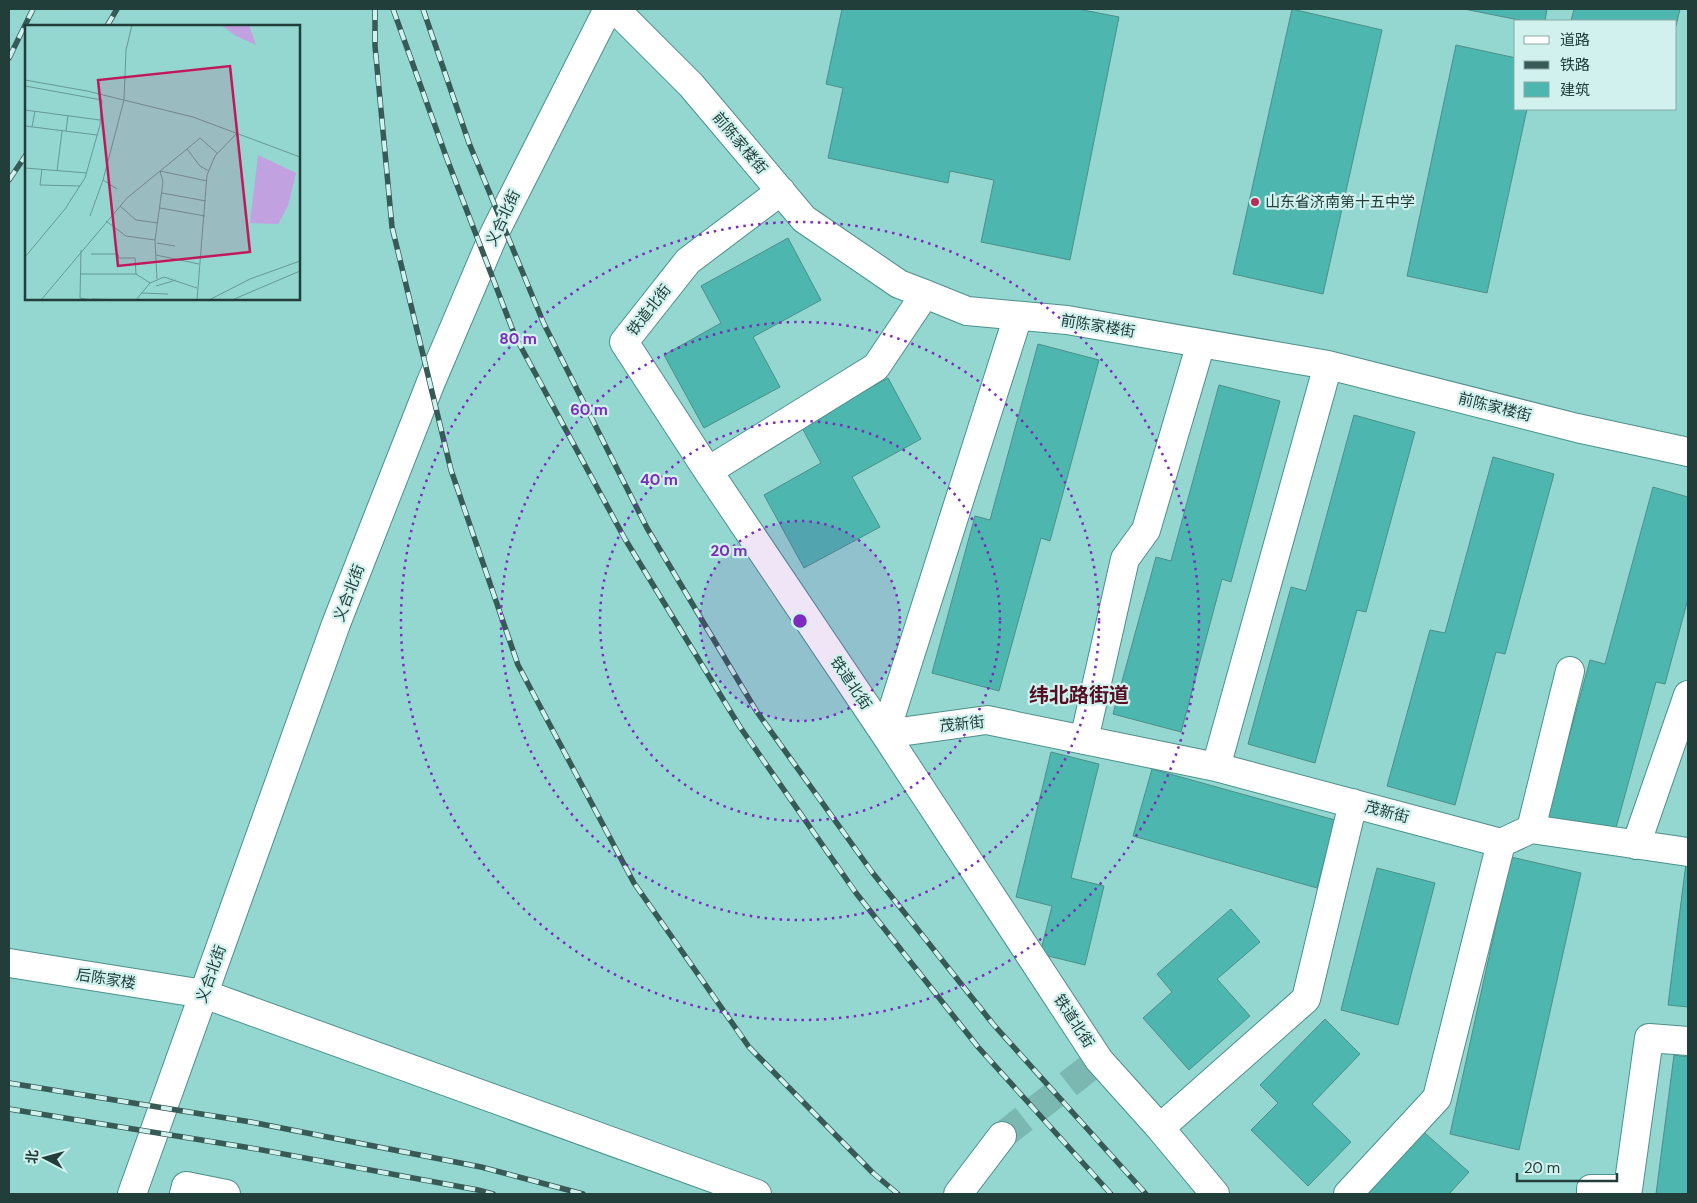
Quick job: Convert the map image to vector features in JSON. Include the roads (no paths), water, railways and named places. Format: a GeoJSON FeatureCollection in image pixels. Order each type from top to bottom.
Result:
{"type":"FeatureCollection","features":[{"type":"Feature","properties":{"kind":"street","name":"义合北街"},"geometry":{"type":"LineString","coordinates":[[132,1194],[336,624],[431,382],[494,234],[608,9]]}},
{"type":"Feature","properties":{"kind":"street","name":"前陈家楼街"},"geometry":{"type":"LineString","coordinates":[[616,9],[691,85],[804,219],[899,284],[967,311],[1067,320],[1328,365],[1577,428],[1688,452]]}},
{"type":"Feature","properties":{"kind":"street","name":"铁道北街"},"geometry":{"type":"LineString","coordinates":[[781,191],[688,261],[624,342],[1099,1060],[1160,1128],[1215,1194]]}},
{"type":"Feature","properties":{"kind":"street"},"geometry":{"type":"LineString","coordinates":[[708,471],[876,367],[925,294]]}},
{"type":"Feature","properties":{"kind":"street"},"geometry":{"type":"LineString","coordinates":[[885,734],[1018,316]]}},
{"type":"Feature","properties":{"kind":"street"},"geometry":{"type":"LineString","coordinates":[[1084,740],[1125,558],[1146,530],[1201,343]]}},
{"type":"Feature","properties":{"kind":"street"},"geometry":{"type":"LineString","coordinates":[[1216,767],[1328,365]]}},
{"type":"Feature","properties":{"kind":"street"},"geometry":{"type":"LineString","coordinates":[[1531,828],[1570,671]]}},
{"type":"Feature","properties":{"kind":"street"},"geometry":{"type":"LineString","coordinates":[[1636,844],[1688,695]]}},
{"type":"Feature","properties":{"kind":"street","name":"茂新街"},"geometry":{"type":"LineString","coordinates":[[885,734],[987,720],[1216,767],[1501,843]]}},
{"type":"Feature","properties":{"kind":"street"},"geometry":{"type":"LineString","coordinates":[[1160,1128],[1306,1000],[1353,803]]}},
{"type":"Feature","properties":{"kind":"street"},"geometry":{"type":"LineString","coordinates":[[1348,1194],[1437,1098],[1501,843],[1531,828],[1688,852]]}},
{"type":"Feature","properties":{"kind":"street","name":"后陈家楼"},"geometry":{"type":"LineString","coordinates":[[9,963],[204,994],[757,1194]]}},
{"type":"Feature","properties":{"kind":"street"},"geometry":{"type":"LineString","coordinates":[[1591,1194],[1591,1189],[1628,1189],[1649,1038],[1688,1041]]}},
{"type":"Feature","properties":{"kind":"street"},"geometry":{"type":"LineString","coordinates":[[958,1194],[1002,1136]]}},
{"type":"Feature","properties":{"kind":"street"},"geometry":{"type":"LineString","coordinates":[[184,1194],[186,1186],[226,1194]]}},
{"type":"Feature","properties":{"kind":"tunnel"},"geometry":{"type":"LineString","coordinates":[[1002,1136],[1099,1060]]}},
{"type":"Feature","properties":{"kind":"railway"},"geometry":{"type":"LineString","coordinates":[[25,25],[33,9]]}},
{"type":"Feature","properties":{"kind":"railway"},"geometry":{"type":"LineString","coordinates":[[108,25],[117,9]]}},
{"type":"Feature","properties":{"kind":"railway"},"geometry":{"type":"LineString","coordinates":[[375,9],[375,46],[392,227],[451,470],[518,665],[634,883],[749,1047],[873,1173],[898,1194]]}},
{"type":"Feature","properties":{"kind":"railway"},"geometry":{"type":"LineString","coordinates":[[393,9],[447,159],[515,336],[625,539],[740,727],[856,893],[978,1047],[1111,1194]]}},
{"type":"Feature","properties":{"kind":"railway"},"geometry":{"type":"LineString","coordinates":[[423,9],[469,143],[544,324],[647,528],[757,712],[872,872],[993,1024],[1146,1194]]}},
{"type":"Feature","properties":{"kind":"railway"},"geometry":{"type":"LineString","coordinates":[[9,58],[25,25]]}},
{"type":"Feature","properties":{"kind":"railway"},"geometry":{"type":"LineString","coordinates":[[9,180],[25,156]]}},
{"type":"Feature","properties":{"kind":"railway"},"geometry":{"type":"LineString","coordinates":[[9,1083],[251,1122],[481,1167],[583,1194]]}},
{"type":"Feature","properties":{"kind":"railway"},"geometry":{"type":"LineString","coordinates":[[9,1109],[251,1148],[493,1194]]}},
{"type":"Feature","properties":{"kind":"place","name":"山东省济南第十五中学"},"geometry":{"type":"Point","coordinates":[1255,202]}},
{"type":"Feature","properties":{"kind":"district","name":"纬北路街道"},"geometry":{"type":"Point","coordinates":[1079,695]}}]}
